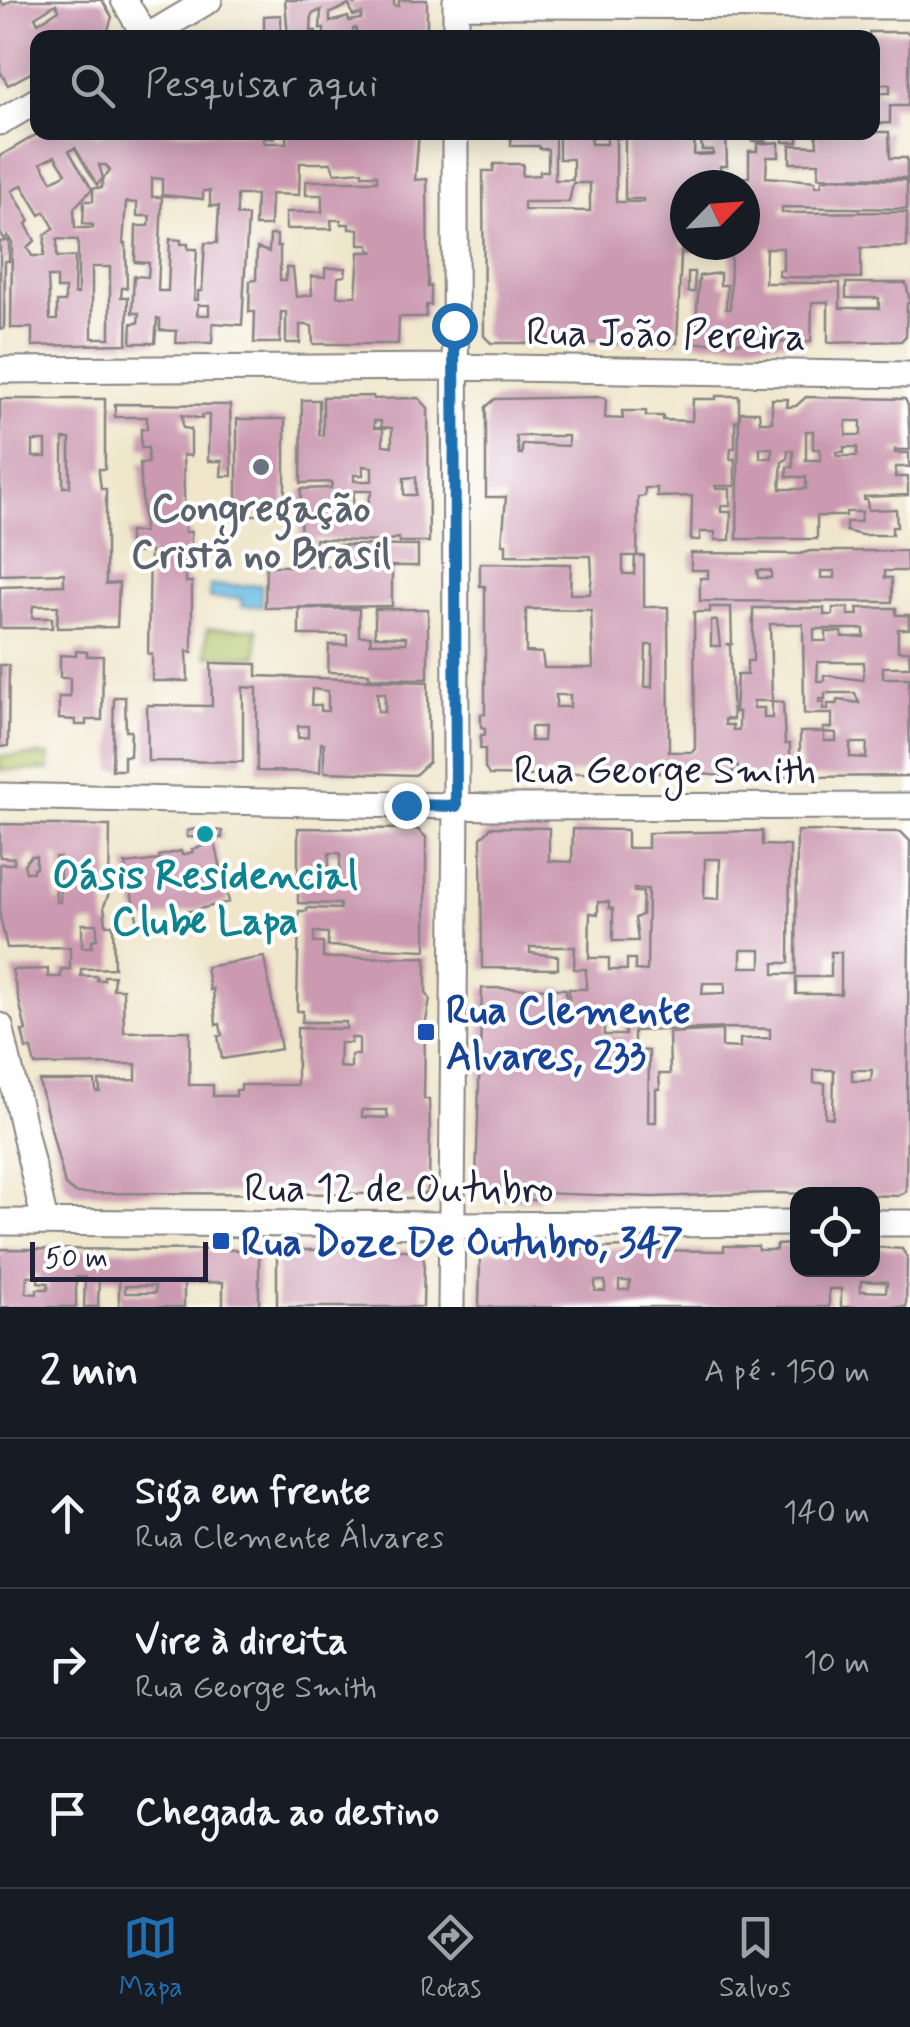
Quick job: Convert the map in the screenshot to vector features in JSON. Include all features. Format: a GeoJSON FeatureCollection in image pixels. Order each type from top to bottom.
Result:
{"type":"FeatureCollection","features":[{"type":"Feature","properties":{"kind":"street"},"geometry":{"type":"LineString","coordinates":[[124,0],[142,30]]}},
{"type":"Feature","properties":{"kind":"street"},"geometry":{"type":"LineString","coordinates":[[158,30],[209,0]]}},
{"type":"Feature","properties":{"kind":"street"},"geometry":{"type":"LineString","coordinates":[[456,30],[456,2],[910,6]]}},
{"type":"Feature","properties":{"kind":"street"},"geometry":{"type":"LineString","coordinates":[[0,122],[30,105]]}},
{"type":"Feature","properties":{"kind":"street"},"geometry":{"type":"LineString","coordinates":[[450,1307],[456,806],[456,140]]}},
{"type":"Feature","properties":{"kind":"street","name":"Rua João Pereira"},"geometry":{"type":"LineString","coordinates":[[0,370],[454,366],[910,375]]}},
{"type":"Feature","properties":{"kind":"street","name":"Rua George Smith"},"geometry":{"type":"LineString","coordinates":[[0,796],[456,806],[910,806]]}},
{"type":"Feature","properties":{"kind":"street"},"geometry":{"type":"LineString","coordinates":[[0,1026],[45,1222]]}},
{"type":"Feature","properties":{"kind":"street","name":"Rua 12 de Outubro"},"geometry":{"type":"LineString","coordinates":[[0,1222],[452,1226],[790,1223]]}},
{"type":"Feature","properties":{"kind":"street"},"geometry":{"type":"LineString","coordinates":[[880,1223],[910,1223]]}},
{"type":"Feature","properties":{"kind":"green space"},"geometry":{"type":"Polygon","coordinates":[[[207,629],[257,629],[257,656],[206,656],[207,629]]]}},
{"type":"Feature","properties":{"kind":"green space"},"geometry":{"type":"Polygon","coordinates":[[[49,755],[49,770],[0,770],[0,756],[49,755]]]}},
{"type":"Feature","properties":{"kind":"water"},"geometry":{"type":"Polygon","coordinates":[[[261,585],[262,606],[242,606],[241,598],[210,598],[210,586],[261,585]]]}},
{"type":"Feature","properties":{"kind":"building"},"geometry":{"type":"Polygon","coordinates":[[[0,0],[4,5],[13,0],[102,0],[112,17],[108,30],[30,30],[30,73],[8,85],[0,71],[0,0]],[[56,4],[35,17],[38,23],[59,10],[56,4]]]}},
{"type":"Feature","properties":{"kind":"building"},"geometry":{"type":"Polygon","coordinates":[[[285,0],[352,0],[354,4],[394,0],[394,6],[399,6],[399,0],[427,0],[427,30],[324,30],[320,29],[321,10],[312,14],[311,30],[287,30],[285,0]],[[349,5],[330,13],[330,22],[348,17],[349,21],[361,19],[362,14],[353,16],[349,5]]]}},
{"type":"Feature","properties":{"kind":"building"},"geometry":{"type":"Polygon","coordinates":[[[281,15],[281,30],[264,30],[264,16],[281,15]]]}},
{"type":"Feature","properties":{"kind":"building"},"geometry":{"type":"Polygon","coordinates":[[[880,32],[907,32],[908,106],[890,106],[890,123],[880,124],[880,93],[890,93],[890,84],[880,84],[880,32]]]}},
{"type":"Feature","properties":{"kind":"building"},"geometry":{"type":"Polygon","coordinates":[[[880,132],[889,132],[890,158],[907,158],[907,178],[818,177],[819,163],[790,163],[790,145],[817,146],[817,140],[880,140],[880,132]]]}},
{"type":"Feature","properties":{"kind":"building"},"geometry":{"type":"Polygon","coordinates":[[[30,138],[264,143],[418,140],[415,180],[427,179],[431,305],[426,305],[426,317],[399,317],[398,344],[313,344],[312,326],[306,325],[300,325],[300,343],[286,343],[286,312],[281,312],[280,343],[254,343],[250,281],[256,280],[257,248],[269,252],[270,235],[277,235],[280,246],[280,280],[286,280],[286,268],[293,268],[296,297],[312,295],[311,276],[325,277],[325,268],[346,268],[345,276],[338,277],[337,296],[356,296],[359,252],[375,252],[369,245],[359,245],[359,229],[349,229],[349,224],[341,224],[341,220],[331,220],[332,229],[286,229],[286,212],[322,212],[322,195],[306,195],[306,181],[377,181],[377,175],[362,175],[362,171],[335,173],[331,163],[300,163],[299,195],[271,194],[270,226],[255,226],[256,195],[237,195],[237,215],[248,216],[242,325],[213,323],[212,343],[176,343],[177,331],[160,330],[157,318],[155,343],[131,343],[132,323],[138,323],[139,313],[132,313],[134,276],[148,277],[149,263],[135,262],[136,226],[149,226],[150,216],[137,216],[137,203],[126,202],[123,244],[127,288],[122,288],[121,297],[128,297],[127,344],[32,346],[32,328],[11,328],[12,242],[0,233],[0,156],[30,138]],[[75,148],[69,151],[92,189],[74,208],[75,228],[93,228],[83,224],[84,201],[93,201],[93,188],[102,188],[110,171],[106,165],[99,165],[103,178],[97,185],[75,148]],[[55,156],[41,163],[52,181],[66,173],[55,156]],[[152,178],[152,197],[162,197],[158,291],[168,291],[170,239],[181,240],[181,244],[188,244],[188,249],[197,249],[194,300],[198,300],[205,243],[217,243],[219,206],[210,206],[210,191],[203,191],[203,199],[162,195],[162,179],[152,178]],[[22,185],[12,191],[30,221],[26,224],[35,241],[27,247],[32,256],[44,256],[45,235],[54,228],[45,212],[40,215],[22,185]],[[57,239],[57,257],[75,257],[74,294],[78,294],[78,240],[57,239]],[[92,267],[92,338],[110,338],[110,267],[92,267]],[[48,277],[50,320],[57,320],[57,302],[65,302],[65,289],[57,289],[57,277],[48,277]],[[198,305],[197,315],[209,315],[209,305],[198,305]]]}},
{"type":"Feature","properties":{"kind":"building"},"geometry":{"type":"Polygon","coordinates":[[[511,140],[555,140],[555,180],[573,180],[573,159],[559,159],[559,140],[607,144],[607,140],[616,140],[616,202],[643,202],[625,199],[625,140],[695,140],[694,155],[713,154],[713,150],[702,150],[701,140],[726,140],[727,166],[720,166],[720,170],[670,170],[670,260],[681,260],[677,343],[491,343],[484,336],[483,171],[493,171],[494,164],[523,164],[522,176],[540,175],[540,171],[548,171],[548,149],[511,146],[511,140]],[[573,183],[569,202],[524,202],[524,210],[590,211],[590,183],[573,183]]]}},
{"type":"Feature","properties":{"kind":"building"},"geometry":{"type":"Polygon","coordinates":[[[779,142],[779,157],[767,157],[766,177],[815,181],[815,186],[834,178],[907,180],[907,209],[782,207],[782,213],[907,212],[907,247],[861,248],[861,278],[779,276],[779,270],[783,270],[783,248],[766,248],[765,283],[840,283],[840,308],[879,308],[879,298],[846,298],[846,283],[906,283],[910,303],[906,336],[901,341],[828,343],[828,302],[812,302],[811,342],[695,343],[699,276],[720,273],[720,285],[727,285],[726,309],[730,309],[731,260],[760,260],[760,170],[749,170],[749,151],[757,151],[757,144],[779,142]]]}},
{"type":"Feature","properties":{"kind":"building"},"geometry":{"type":"Polygon","coordinates":[[[9,240],[4,329],[0,329],[0,242],[9,240]]]}},
{"type":"Feature","properties":{"kind":"building"},"geometry":{"type":"Polygon","coordinates":[[[688,272],[694,272],[695,292],[688,292],[688,272]]]}},
{"type":"Feature","properties":{"kind":"building"},"geometry":{"type":"Polygon","coordinates":[[[739,396],[739,420],[741,412],[759,412],[760,422],[772,422],[772,399],[788,399],[787,407],[796,406],[806,397],[905,399],[910,450],[895,453],[909,453],[909,467],[896,467],[895,477],[908,477],[908,495],[864,497],[868,510],[896,509],[897,527],[892,527],[892,535],[846,531],[846,522],[860,522],[862,512],[846,512],[846,516],[817,516],[817,539],[737,539],[739,421],[735,421],[735,448],[731,448],[730,459],[735,459],[735,486],[715,486],[730,489],[730,506],[721,506],[721,512],[731,512],[730,540],[715,540],[715,532],[700,532],[700,540],[691,540],[692,496],[657,497],[657,488],[645,488],[645,496],[638,497],[637,556],[644,556],[644,607],[668,607],[669,752],[695,749],[694,612],[731,607],[732,644],[726,644],[730,646],[733,720],[725,719],[725,725],[739,730],[739,712],[735,712],[737,675],[747,675],[747,661],[753,661],[753,608],[824,608],[824,615],[833,615],[833,608],[848,608],[848,615],[858,615],[857,608],[896,608],[896,615],[909,615],[909,629],[898,629],[898,651],[909,651],[910,667],[883,667],[883,678],[909,678],[910,776],[800,777],[800,732],[832,728],[832,714],[804,714],[803,624],[770,624],[772,701],[783,702],[785,744],[790,744],[790,777],[738,775],[738,766],[733,766],[733,777],[692,773],[570,773],[571,778],[556,777],[556,773],[489,775],[485,749],[480,749],[481,735],[485,735],[481,714],[485,714],[485,586],[480,586],[480,563],[571,564],[570,594],[590,594],[592,574],[591,556],[506,555],[506,544],[502,544],[506,497],[486,497],[486,407],[495,399],[601,397],[606,399],[605,418],[623,419],[622,411],[646,411],[646,416],[663,416],[663,420],[692,421],[693,399],[739,396]],[[846,421],[846,435],[861,435],[861,421],[846,421]],[[806,431],[806,460],[821,460],[820,449],[813,449],[813,431],[806,431]],[[516,436],[519,454],[522,444],[568,446],[568,436],[516,436]],[[844,447],[844,452],[836,452],[837,456],[857,456],[857,447],[844,447]],[[760,448],[760,458],[772,458],[772,448],[760,448]],[[788,450],[787,459],[782,462],[780,489],[806,489],[806,477],[787,477],[787,467],[793,467],[793,450],[788,450]],[[623,556],[623,574],[634,574],[635,556],[623,556]],[[526,609],[526,652],[542,653],[544,668],[593,668],[591,610],[526,609]],[[711,620],[711,646],[720,646],[717,621],[711,620]],[[814,629],[814,641],[826,641],[826,632],[864,637],[864,629],[814,629]],[[646,645],[645,687],[652,687],[653,645],[646,645]],[[818,662],[817,681],[824,681],[824,675],[863,680],[864,662],[818,662]],[[825,693],[825,699],[819,702],[824,702],[823,709],[838,700],[859,703],[855,693],[825,693]],[[556,695],[556,707],[570,707],[570,695],[556,695]],[[753,701],[754,708],[764,708],[764,718],[772,718],[772,701],[753,701]],[[531,727],[531,741],[543,741],[544,727],[531,727]],[[824,732],[824,741],[836,741],[836,733],[824,732]],[[850,743],[850,757],[866,758],[867,743],[850,743]]]}},
{"type":"Feature","properties":{"kind":"building"},"geometry":{"type":"Polygon","coordinates":[[[323,397],[419,398],[428,408],[429,542],[400,542],[398,538],[381,542],[315,539],[315,545],[300,545],[301,489],[331,488],[332,482],[301,483],[302,400],[319,400],[319,435],[323,435],[323,397]],[[374,421],[374,428],[383,428],[383,445],[392,446],[392,428],[381,427],[381,421],[374,421]],[[363,466],[363,475],[354,475],[354,481],[372,481],[372,467],[363,466]],[[416,477],[404,478],[404,495],[416,495],[416,477]],[[354,491],[353,505],[367,505],[372,491],[354,491]]]}},
{"type":"Feature","properties":{"kind":"building"},"geometry":{"type":"Polygon","coordinates":[[[0,399],[105,399],[105,469],[99,469],[99,473],[101,489],[106,489],[106,584],[119,583],[117,627],[57,628],[58,606],[33,606],[32,618],[52,618],[52,628],[0,628],[0,587],[64,585],[64,573],[0,575],[0,399]],[[63,439],[63,487],[70,487],[70,439],[63,439]],[[33,441],[33,457],[46,457],[46,441],[33,441]]]}},
{"type":"Feature","properties":{"kind":"building"},"geometry":{"type":"Polygon","coordinates":[[[115,404],[230,405],[232,476],[221,476],[222,461],[208,461],[209,415],[202,415],[202,419],[182,415],[183,428],[191,429],[191,456],[183,455],[185,532],[191,532],[191,550],[185,551],[186,582],[192,582],[188,681],[152,681],[152,654],[148,654],[150,551],[129,554],[129,532],[144,532],[140,463],[148,463],[148,448],[141,448],[141,429],[147,429],[147,417],[115,417],[115,404]]]}},
{"type":"Feature","properties":{"kind":"building","name":"Congregação Cristã no Brasil"},"geometry":{"type":"Polygon","coordinates":[[[237,419],[285,419],[285,515],[237,515],[237,419]]]}},
{"type":"Feature","properties":{"kind":"building"},"geometry":{"type":"Polygon","coordinates":[[[336,545],[418,546],[418,566],[392,566],[392,606],[265,608],[266,566],[335,566],[336,545]]]}},
{"type":"Feature","properties":{"kind":"building"},"geometry":{"type":"Polygon","coordinates":[[[906,551],[907,571],[885,571],[885,578],[892,578],[892,602],[700,601],[700,578],[708,578],[708,570],[691,570],[691,553],[906,551]],[[757,570],[758,578],[771,578],[771,571],[757,570]],[[821,571],[821,578],[835,578],[835,571],[821,571]]]}},
{"type":"Feature","properties":{"kind":"building"},"geometry":{"type":"Polygon","coordinates":[[[299,608],[359,609],[359,636],[371,636],[370,643],[406,643],[406,637],[375,636],[375,609],[428,609],[428,679],[369,678],[369,673],[328,672],[329,645],[347,645],[347,635],[299,635],[299,608]]]}},
{"type":"Feature","properties":{"kind":"building"},"geometry":{"type":"Polygon","coordinates":[[[76,651],[103,656],[102,720],[86,720],[86,725],[59,719],[59,697],[70,697],[70,678],[60,678],[60,655],[76,656],[76,651]]]}},
{"type":"Feature","properties":{"kind":"building"},"geometry":{"type":"Polygon","coordinates":[[[211,663],[257,664],[257,676],[428,682],[429,762],[415,775],[324,772],[321,743],[320,772],[257,771],[257,688],[243,687],[243,762],[148,761],[147,705],[212,706],[211,663]],[[312,689],[311,705],[321,705],[321,711],[328,711],[328,691],[312,689]],[[377,693],[378,712],[385,712],[385,693],[377,693]],[[298,726],[298,738],[308,737],[308,726],[298,726]]]}},
{"type":"Feature","properties":{"kind":"building"},"geometry":{"type":"Polygon","coordinates":[[[0,665],[9,665],[8,746],[0,747],[0,665]]]}},
{"type":"Feature","properties":{"kind":"building"},"geometry":{"type":"Polygon","coordinates":[[[114,697],[125,697],[126,731],[131,731],[130,756],[124,756],[124,770],[112,770],[114,697]]]}},
{"type":"Feature","properties":{"kind":"building"},"geometry":{"type":"Polygon","coordinates":[[[0,824],[110,826],[109,893],[104,906],[106,925],[113,925],[114,968],[81,969],[81,976],[104,980],[104,976],[114,976],[113,989],[123,989],[124,1032],[190,1031],[189,1085],[213,1085],[213,1096],[236,1096],[241,1085],[297,1085],[297,1028],[346,1029],[346,1022],[302,1022],[303,1011],[297,1011],[299,911],[340,909],[340,904],[298,903],[298,828],[417,829],[426,837],[426,950],[328,946],[328,933],[314,932],[314,943],[323,943],[323,958],[426,957],[426,993],[430,999],[425,1027],[424,1099],[429,1099],[430,1129],[429,1186],[425,1193],[417,1198],[390,1198],[390,1194],[75,1193],[65,1185],[39,1081],[95,1081],[96,1092],[100,1092],[99,1081],[136,1080],[136,1064],[35,1065],[31,1049],[26,1049],[22,1031],[26,1031],[12,970],[48,969],[48,977],[61,977],[61,969],[70,969],[70,947],[7,948],[0,917],[0,864],[14,864],[14,858],[0,857],[0,824]],[[329,853],[329,869],[340,870],[340,853],[329,853]],[[36,856],[24,864],[26,872],[36,868],[36,856]],[[55,857],[56,902],[60,902],[60,857],[55,857]],[[82,924],[82,947],[92,947],[92,940],[97,939],[97,924],[82,924]],[[359,1038],[340,1043],[339,1067],[351,1068],[351,1055],[359,1055],[359,1038]],[[362,1110],[362,1117],[388,1118],[387,1110],[362,1110]]]}},
{"type":"Feature","properties":{"kind":"building"},"geometry":{"type":"Polygon","coordinates":[[[491,827],[549,828],[549,861],[572,862],[573,829],[627,830],[627,848],[648,848],[648,833],[762,831],[762,845],[790,846],[789,963],[774,963],[774,974],[796,974],[797,831],[901,832],[910,841],[906,1192],[880,1196],[880,1187],[790,1187],[790,1193],[652,1197],[540,1193],[540,1200],[501,1200],[501,1194],[485,1194],[480,1182],[476,1182],[482,988],[566,989],[566,1010],[552,1010],[551,1014],[582,1014],[569,1011],[569,989],[586,989],[586,969],[574,969],[575,947],[530,947],[530,953],[558,956],[558,969],[482,968],[481,838],[491,827]],[[705,859],[704,898],[719,899],[720,859],[705,859]],[[648,889],[634,892],[643,892],[642,915],[635,918],[638,941],[613,941],[613,909],[609,902],[598,902],[598,914],[590,913],[589,958],[609,958],[609,970],[627,970],[627,959],[635,959],[635,970],[647,971],[648,889]],[[741,950],[741,967],[761,967],[761,950],[741,950]],[[831,952],[831,977],[796,977],[796,994],[841,994],[841,952],[831,952]],[[703,983],[702,994],[725,993],[725,983],[703,983]],[[604,1015],[604,1035],[625,1035],[625,1015],[604,1015]],[[770,1029],[634,1031],[634,1050],[649,1051],[648,1122],[656,1122],[659,1074],[670,1074],[669,1033],[722,1030],[722,1047],[740,1048],[740,1039],[770,1038],[770,1029]],[[814,1070],[814,1083],[825,1083],[825,1117],[833,1118],[834,1070],[814,1070]],[[852,1070],[852,1081],[871,1081],[872,1070],[852,1070]]]}},
{"type":"Feature","properties":{"kind":"building","name":"Oásis Residencial Clube Lapa"},"geometry":{"type":"Polygon","coordinates":[[[187,831],[222,831],[222,838],[187,837],[187,831]]]}},
{"type":"Feature","properties":{"kind":"building"},"geometry":{"type":"Polygon","coordinates":[[[215,843],[229,902],[138,923],[125,864],[160,860],[159,856],[181,851],[182,855],[215,843]]]}},
{"type":"Feature","properties":{"kind":"building"},"geometry":{"type":"Polygon","coordinates":[[[264,957],[281,1049],[222,1059],[218,1036],[222,1035],[220,1024],[216,1025],[213,989],[210,990],[206,967],[264,957]]]}},
{"type":"Feature","properties":{"kind":"building"},"geometry":{"type":"Polygon","coordinates":[[[790,1244],[790,1277],[880,1277],[880,1248],[902,1249],[907,1257],[906,1307],[841,1307],[841,1289],[829,1289],[829,1307],[479,1307],[480,1259],[489,1250],[511,1250],[511,1245],[724,1251],[724,1246],[758,1246],[758,1250],[776,1250],[776,1245],[790,1244]],[[595,1281],[595,1291],[605,1291],[605,1281],[595,1281]],[[619,1281],[619,1290],[629,1290],[630,1281],[619,1281]],[[861,1281],[860,1291],[886,1292],[887,1282],[861,1281]]]}},
{"type":"Feature","properties":{"kind":"building"},"geometry":{"type":"Polygon","coordinates":[[[0,1249],[259,1250],[259,1307],[223,1307],[223,1282],[184,1283],[184,1307],[119,1307],[119,1280],[99,1279],[98,1307],[84,1307],[85,1277],[76,1277],[76,1307],[0,1307],[0,1249]],[[27,1276],[26,1293],[48,1289],[48,1283],[38,1282],[38,1276],[27,1276]],[[125,1286],[125,1293],[155,1293],[155,1286],[125,1286]]]}},
{"type":"Feature","properties":{"kind":"building"},"geometry":{"type":"Polygon","coordinates":[[[277,1250],[414,1250],[424,1259],[423,1307],[277,1307],[277,1250]]]}},
{"type":"Feature","properties":{"kind":"place","name":"Congregação Cristã no Brasil"},"geometry":{"type":"Point","coordinates":[261,467]}},
{"type":"Feature","properties":{"kind":"place","name":"Oásis Residencial Clube Lapa"},"geometry":{"type":"Point","coordinates":[205,834]}},
{"type":"Feature","properties":{"kind":"place","name":"Rua Clemente Alvares, 233"},"geometry":{"type":"Point","coordinates":[426,1032]}},
{"type":"Feature","properties":{"kind":"place","name":"Rua Doze De Outubro, 347"},"geometry":{"type":"Point","coordinates":[221,1241]}},
{"type":"Feature","properties":{"kind":"route"},"geometry":{"type":"LineString","coordinates":[[406,805],[456,806],[454,325]]}}]}
